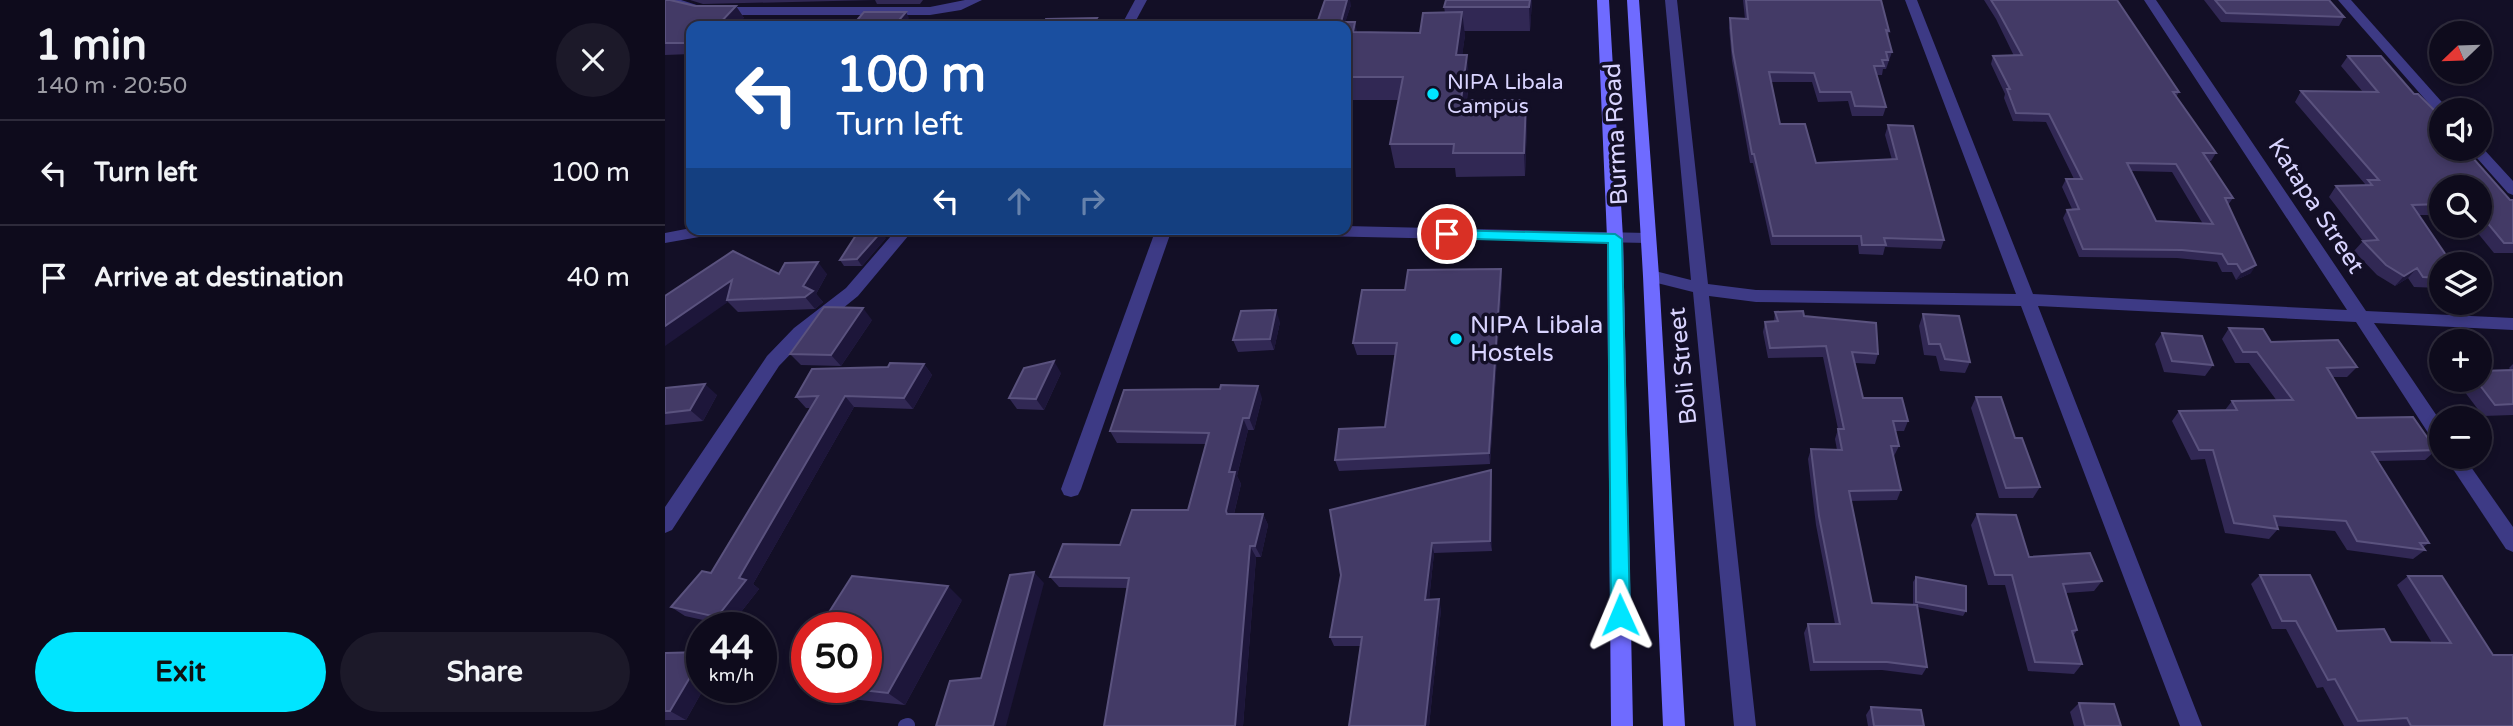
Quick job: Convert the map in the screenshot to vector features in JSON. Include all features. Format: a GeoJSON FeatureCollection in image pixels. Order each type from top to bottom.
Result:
{"type":"FeatureCollection","features":[{"type":"Feature","properties":{"kind":"main road","name":"Burma Road"},"geometry":{"type":"LineString","coordinates":[[1603,0],[1615,239],[1622,726]]}},
{"type":"Feature","properties":{"kind":"main road","name":"Burma Road"},"geometry":{"type":"LineString","coordinates":[[1633,0],[1651,276],[1674,726]]}},
{"type":"Feature","properties":{"kind":"street"},"geometry":{"type":"LineString","coordinates":[[675,0],[676,4],[688,9],[703,11],[930,11],[976,0]]}},
{"type":"Feature","properties":{"kind":"street"},"geometry":{"type":"LineString","coordinates":[[1130,21],[1141,0]]}},
{"type":"Feature","properties":{"kind":"street","name":"Boli Street"},"geometry":{"type":"LineString","coordinates":[[1671,0],[1745,726]]}},
{"type":"Feature","properties":{"kind":"street"},"geometry":{"type":"LineString","coordinates":[[1911,0],[2029,300],[2191,726]]}},
{"type":"Feature","properties":{"kind":"street","name":"Katapa Street"},"geometry":{"type":"LineString","coordinates":[[2150,0],[2429,420]]}},
{"type":"Feature","properties":{"kind":"street"},"geometry":{"type":"LineString","coordinates":[[2344,0],[2431,98]]}},
{"type":"Feature","properties":{"kind":"street"},"geometry":{"type":"LineString","coordinates":[[2487,161],[2513,190]]}},
{"type":"Feature","properties":{"kind":"street"},"geometry":{"type":"LineString","coordinates":[[1351,232],[1647,238]]}},
{"type":"Feature","properties":{"kind":"street"},"geometry":{"type":"LineString","coordinates":[[665,238],[686,234]]}},
{"type":"Feature","properties":{"kind":"street"},"geometry":{"type":"LineString","coordinates":[[665,524],[675,496],[785,347],[852,292],[901,235]]}},
{"type":"Feature","properties":{"kind":"street"},"geometry":{"type":"LineString","coordinates":[[1071,489],[1162,235]]}},
{"type":"Feature","properties":{"kind":"street"},"geometry":{"type":"LineString","coordinates":[[1651,276],[1726,294],[1756,296],[2029,300],[2513,324]]}},
{"type":"Feature","properties":{"kind":"street"},"geometry":{"type":"LineString","coordinates":[[2462,469],[2513,543]]}},
{"type":"Feature","properties":{"kind":"building"},"geometry":{"type":"Polygon","coordinates":[[[665,0],[695,6],[736,6],[722,21],[686,21],[686,43],[665,43],[665,0]]]}},
{"type":"Feature","properties":{"kind":"building"},"geometry":{"type":"Polygon","coordinates":[[[1325,0],[1347,0],[1341,21],[1318,21],[1325,0]]]}},
{"type":"Feature","properties":{"kind":"building"},"geometry":{"type":"Polygon","coordinates":[[[1446,0],[1530,0],[1529,7],[1444,7],[1446,0]]]}},
{"type":"Feature","properties":{"kind":"building"},"geometry":{"type":"Polygon","coordinates":[[[1746,0],[1881,0],[1892,52],[1886,52],[1888,60],[1882,60],[1884,66],[1874,66],[1886,107],[1855,106],[1851,92],[1820,92],[1814,73],[1769,72],[1780,124],[1805,124],[1816,163],[1897,159],[1888,125],[1913,126],[1944,240],[1884,238],[1886,245],[1862,245],[1861,236],[1773,236],[1752,154],[1733,52],[1730,18],[1748,19],[1746,0]]]}},
{"type":"Feature","properties":{"kind":"building"},"geometry":{"type":"Polygon","coordinates":[[[1991,0],[2117,0],[2179,92],[2173,92],[2216,153],[2203,153],[2233,198],[2225,198],[2256,265],[2242,272],[2237,264],[2228,264],[2222,254],[2182,250],[2083,249],[2067,210],[2079,209],[2066,179],[2082,179],[2049,114],[2016,113],[2007,89],[2010,89],[1993,56],[2022,55],[1991,0]],[[2127,163],[2156,221],[2213,224],[2176,164],[2127,163]]]}},
{"type":"Feature","properties":{"kind":"building"},"geometry":{"type":"Polygon","coordinates":[[[2215,0],[2329,0],[2344,17],[2226,13],[2215,0]]]}},
{"type":"Feature","properties":{"kind":"building"},"geometry":{"type":"Polygon","coordinates":[[[864,12],[906,12],[898,21],[856,21],[864,12]]]}},
{"type":"Feature","properties":{"kind":"building"},"geometry":{"type":"Polygon","coordinates":[[[1462,12],[1456,55],[1467,55],[1461,100],[1526,100],[1524,153],[1453,153],[1454,144],[1390,144],[1403,77],[1351,77],[1351,22],[1355,22],[1353,32],[1420,33],[1423,13],[1462,12]]]}},
{"type":"Feature","properties":{"kind":"building"},"geometry":{"type":"Polygon","coordinates":[[[1097,18],[1095,21],[1045,21],[1097,18]]]}},
{"type":"Feature","properties":{"kind":"building"},"geometry":{"type":"Polygon","coordinates":[[[2348,56],[2381,56],[2414,94],[2418,94],[2429,105],[2429,161],[2476,161],[2488,175],[2429,175],[2429,204],[2412,205],[2429,230],[2429,238],[2434,238],[2444,252],[2429,252],[2429,277],[2423,277],[2417,268],[2404,276],[2386,265],[2363,241],[2378,240],[2336,186],[2372,185],[2368,180],[2379,180],[2301,91],[2378,92],[2348,56]]]}},
{"type":"Feature","properties":{"kind":"building"},"geometry":{"type":"Polygon","coordinates":[[[2492,180],[2513,200],[2513,243],[2504,243],[2492,228],[2492,180]]]}},
{"type":"Feature","properties":{"kind":"building"},"geometry":{"type":"Polygon","coordinates":[[[856,235],[878,235],[857,259],[840,260],[856,235]]]}},
{"type":"Feature","properties":{"kind":"building"},"geometry":{"type":"Polygon","coordinates":[[[733,251],[779,274],[785,263],[818,262],[803,286],[813,291],[805,297],[727,300],[732,280],[665,326],[665,296],[733,251]]]}},
{"type":"Feature","properties":{"kind":"building"},"geometry":{"type":"Polygon","coordinates":[[[1501,269],[1489,453],[1335,460],[1339,429],[1385,427],[1397,343],[1353,343],[1362,290],[1405,290],[1408,270],[1501,269]]]}},
{"type":"Feature","properties":{"kind":"building"},"geometry":{"type":"Polygon","coordinates":[[[824,307],[863,308],[831,355],[790,354],[824,307]]]}},
{"type":"Feature","properties":{"kind":"building"},"geometry":{"type":"Polygon","coordinates":[[[1276,310],[1270,339],[1233,340],[1241,311],[1276,310]]]}},
{"type":"Feature","properties":{"kind":"building"},"geometry":{"type":"Polygon","coordinates":[[[1803,311],[1804,316],[1876,323],[1878,354],[1852,352],[1863,398],[1902,398],[1908,421],[1893,421],[1899,446],[1891,446],[1901,490],[1849,491],[1872,603],[1917,605],[1927,667],[1887,662],[1814,662],[1808,624],[1840,624],[1819,516],[1811,449],[1842,450],[1838,429],[1844,429],[1826,346],[1770,348],[1765,322],[1778,321],[1775,312],[1803,311]]]}},
{"type":"Feature","properties":{"kind":"building"},"geometry":{"type":"Polygon","coordinates":[[[1923,314],[1959,316],[1970,362],[1945,359],[1940,344],[1929,344],[1923,314]]]}},
{"type":"Feature","properties":{"kind":"building"},"geometry":{"type":"Polygon","coordinates":[[[2229,328],[2263,329],[2271,342],[2338,340],[2357,367],[2327,368],[2357,418],[2413,417],[2429,440],[2429,450],[2372,452],[2429,543],[2420,543],[2425,550],[2357,541],[2346,521],[2274,516],[2278,529],[2234,523],[2213,450],[2199,450],[2179,411],[2237,410],[2232,401],[2293,400],[2257,352],[2243,352],[2229,328]]]}},
{"type":"Feature","properties":{"kind":"building"},"geometry":{"type":"Polygon","coordinates":[[[2162,333],[2202,336],[2213,365],[2172,361],[2162,333]]]}},
{"type":"Feature","properties":{"kind":"building"},"geometry":{"type":"Polygon","coordinates":[[[1054,361],[1036,399],[1009,398],[1024,368],[1054,361]]]}},
{"type":"Feature","properties":{"kind":"building"},"geometry":{"type":"Polygon","coordinates":[[[890,363],[924,364],[904,398],[845,396],[739,578],[746,580],[721,612],[694,612],[671,607],[702,571],[711,573],[818,396],[796,397],[812,369],[888,367],[890,363]]]}},
{"type":"Feature","properties":{"kind":"building"},"geometry":{"type":"Polygon","coordinates":[[[2513,370],[2513,404],[2495,405],[2485,392],[2492,392],[2492,371],[2513,370]]]}},
{"type":"Feature","properties":{"kind":"building"},"geometry":{"type":"Polygon","coordinates":[[[705,384],[690,410],[665,413],[665,388],[705,384]]]}},
{"type":"Feature","properties":{"kind":"building"},"geometry":{"type":"Polygon","coordinates":[[[1221,385],[1258,386],[1249,418],[1243,418],[1229,472],[1235,472],[1226,511],[1227,514],[1263,514],[1255,546],[1250,546],[1235,726],[1104,726],[1129,578],[1050,577],[1063,544],[1120,545],[1132,510],[1188,510],[1209,433],[1110,431],[1124,390],[1220,389],[1221,385]]]}},
{"type":"Feature","properties":{"kind":"building"},"geometry":{"type":"Polygon","coordinates":[[[1976,397],[2001,397],[2015,438],[2022,438],[2040,487],[2006,488],[1976,397]]]}},
{"type":"Feature","properties":{"kind":"building"},"geometry":{"type":"Polygon","coordinates":[[[1491,470],[1490,541],[1432,543],[1425,600],[1439,599],[1425,726],[1349,726],[1362,637],[1330,637],[1341,575],[1330,510],[1491,470]]]}},
{"type":"Feature","properties":{"kind":"building"},"geometry":{"type":"Polygon","coordinates":[[[1977,514],[2016,515],[2029,557],[2090,553],[2102,581],[2063,584],[2077,630],[2072,631],[2082,664],[2035,662],[2012,575],[1995,575],[1977,514]]]}},
{"type":"Feature","properties":{"kind":"building"},"geometry":{"type":"Polygon","coordinates":[[[1034,572],[993,726],[936,726],[950,681],[981,678],[1010,575],[1034,572]]]}},
{"type":"Feature","properties":{"kind":"building"},"geometry":{"type":"Polygon","coordinates":[[[2260,575],[2310,575],[2337,631],[2384,629],[2391,642],[2451,643],[2408,576],[2442,576],[2493,655],[2513,655],[2513,726],[2411,726],[2407,718],[2358,721],[2335,679],[2328,680],[2296,621],[2282,621],[2260,575]]]}},
{"type":"Feature","properties":{"kind":"building"},"geometry":{"type":"Polygon","coordinates":[[[852,576],[948,586],[888,693],[882,692],[882,612],[829,612],[852,576]]]}},
{"type":"Feature","properties":{"kind":"building"},"geometry":{"type":"Polygon","coordinates":[[[1916,577],[1966,586],[1966,611],[1916,602],[1916,577]]]}},
{"type":"Feature","properties":{"kind":"building"},"geometry":{"type":"Polygon","coordinates":[[[686,652],[686,684],[670,711],[665,711],[665,653],[686,652]]]}},
{"type":"Feature","properties":{"kind":"building"},"geometry":{"type":"Polygon","coordinates":[[[2079,703],[2114,704],[2121,726],[2085,726],[2079,703]]]}},
{"type":"Feature","properties":{"kind":"building"},"geometry":{"type":"Polygon","coordinates":[[[1871,707],[1921,710],[1924,726],[1874,726],[1871,707]]]}},
{"type":"Feature","properties":{"kind":"place","name":"NIPA Libala Campus"},"geometry":{"type":"Point","coordinates":[1433,94]}},
{"type":"Feature","properties":{"kind":"place","name":"NIPA Libala Hostels"},"geometry":{"type":"Point","coordinates":[1456,339]}},
{"type":"Feature","properties":{"kind":"route"},"geometry":{"type":"LineString","coordinates":[[1447,234],[1615,239],[1620,615]]}}]}
